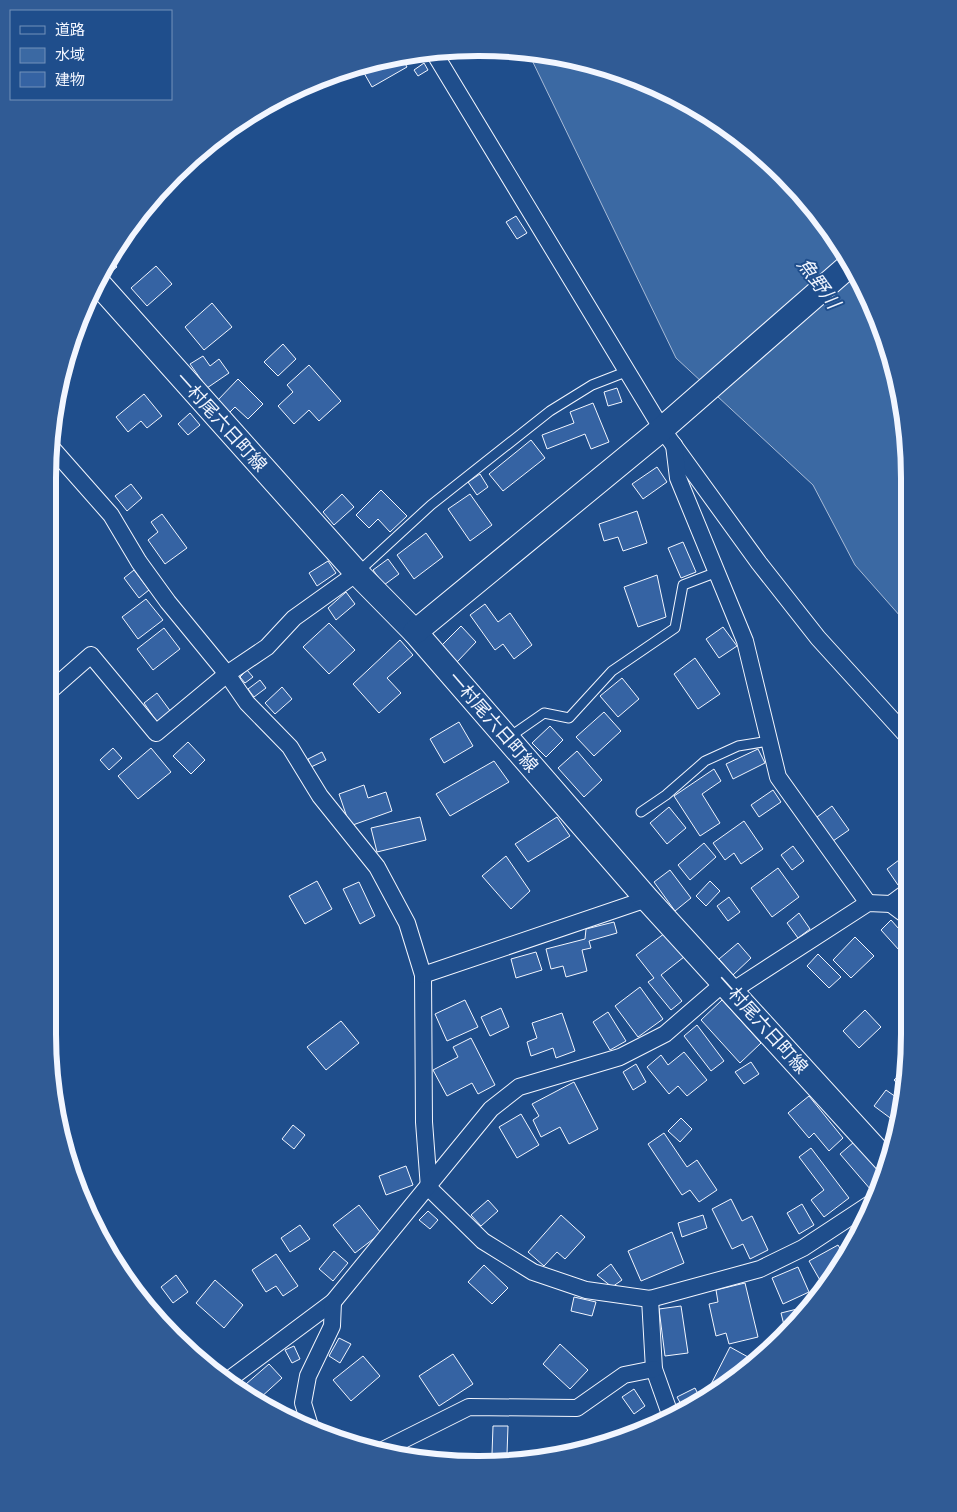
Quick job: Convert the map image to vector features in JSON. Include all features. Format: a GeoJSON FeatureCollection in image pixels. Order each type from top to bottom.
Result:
{"type":"FeatureCollection","features":[{"type":"Feature","properties":{"kind":"main road"},"geometry":{"type":"LineString","coordinates":[[415,632],[668,436],[845,269]]}},
{"type":"Feature","properties":{"kind":"main road","name":"一村尾六日町線"},"geometry":{"type":"LineString","coordinates":[[102,288],[356,573],[415,632],[647,899],[882,1157]]}},
{"type":"Feature","properties":{"kind":"street"},"geometry":{"type":"LineString","coordinates":[[437,59],[668,436],[759,564],[818,638],[901,729]]}},
{"type":"Feature","properties":{"kind":"street"},"geometry":{"type":"LineString","coordinates":[[668,436],[678,478],[745,641],[778,777],[868,904]]}},
{"type":"Feature","properties":{"kind":"street"},"geometry":{"type":"LineString","coordinates":[[57,454],[111,515],[139,562],[168,602],[227,674],[247,703],[290,747],[320,796],[377,867],[407,922],[423,975],[424,1122],[428,1188],[483,1241],[533,1272],[586,1290],[650,1299],[760,1270],[803,1248],[862,1209]]}},
{"type":"Feature","properties":{"kind":"street"},"geometry":{"type":"LineString","coordinates":[[56,686],[91,655],[156,733],[227,674],[267,647],[294,618],[356,573]]}},
{"type":"Feature","properties":{"kind":"street"},"geometry":{"type":"LineString","coordinates":[[233,1377],[333,1302],[491,1109],[519,1087],[620,1057],[665,1034],[728,987],[868,904],[891,904],[901,896]]}},
{"type":"Feature","properties":{"kind":"street"},"geometry":{"type":"LineString","coordinates":[[423,975],[647,899]]}},
{"type":"Feature","properties":{"kind":"street"},"geometry":{"type":"LineString","coordinates":[[891,904],[901,912]]}},
{"type":"Feature","properties":{"kind":"street"},"geometry":{"type":"LineString","coordinates":[[650,1299],[654,1369],[669,1410]]}},
{"type":"Feature","properties":{"kind":"street"},"geometry":{"type":"LineString","coordinates":[[308,1420],[303,1403],[308,1376],[332,1326],[333,1302]]}},
{"type":"Feature","properties":{"kind":"street"},"geometry":{"type":"LineString","coordinates":[[390,1446],[469,1407],[577,1408],[624,1375],[654,1369]]}},
{"type":"Feature","properties":{"kind":"lane"},"geometry":{"type":"LineString","coordinates":[[356,573],[431,505],[550,411],[592,385],[628,371]]}},
{"type":"Feature","properties":{"kind":"lane"},"geometry":{"type":"LineString","coordinates":[[508,738],[544,713],[569,718],[612,672],[675,628],[683,585],[717,572]]}},
{"type":"Feature","properties":{"kind":"lane"},"geometry":{"type":"LineString","coordinates":[[641,812],[666,795],[705,761],[738,746],[769,740]]}},
{"type":"Feature","properties":{"kind":"water","name":"魚野川"},"geometry":{"type":"Polygon","coordinates":[[[532,60],[561,64],[588,71],[640,88],[690,113],[713,127],[757,161],[777,180],[796,200],[830,244],[844,267],[869,317],[893,396],[900,451],[901,478],[901,617],[855,565],[813,485],[676,358],[532,60]]]}},
{"type":"Feature","properties":{"kind":"building"},"geometry":{"type":"Polygon","coordinates":[[[405,63],[407,67],[372,87],[364,73],[405,63]]]}},
{"type":"Feature","properties":{"kind":"building"},"geometry":{"type":"Polygon","coordinates":[[[424,63],[428,70],[418,76],[414,70],[424,63]]]}},
{"type":"Feature","properties":{"kind":"building"},"geometry":{"type":"Polygon","coordinates":[[[516,216],[527,233],[517,239],[506,222],[516,216]]]}},
{"type":"Feature","properties":{"kind":"building"},"geometry":{"type":"Polygon","coordinates":[[[115,264],[117,267],[110,273],[115,264]]]}},
{"type":"Feature","properties":{"kind":"building"},"geometry":{"type":"Polygon","coordinates":[[[156,266],[172,284],[147,306],[131,288],[156,266]]]}},
{"type":"Feature","properties":{"kind":"building"},"geometry":{"type":"Polygon","coordinates":[[[212,303],[232,327],[204,350],[185,327],[212,303]]]}},
{"type":"Feature","properties":{"kind":"building"},"geometry":{"type":"Polygon","coordinates":[[[283,344],[296,359],[278,376],[264,362],[283,344]]]}},
{"type":"Feature","properties":{"kind":"building"},"geometry":{"type":"Polygon","coordinates":[[[203,356],[210,366],[219,359],[229,373],[207,388],[190,364],[203,356]]]}},
{"type":"Feature","properties":{"kind":"building"},"geometry":{"type":"Polygon","coordinates":[[[309,365],[341,401],[319,421],[309,410],[294,424],[278,406],[293,392],[287,385],[309,365]]]}},
{"type":"Feature","properties":{"kind":"building"},"geometry":{"type":"Polygon","coordinates":[[[238,379],[263,404],[248,419],[235,407],[229,413],[217,401],[238,379]]]}},
{"type":"Feature","properties":{"kind":"building"},"geometry":{"type":"Polygon","coordinates":[[[617,388],[622,402],[608,406],[604,392],[617,388]]]}},
{"type":"Feature","properties":{"kind":"building"},"geometry":{"type":"Polygon","coordinates":[[[144,394],[162,416],[147,428],[141,421],[128,432],[116,417],[144,394]]]}},
{"type":"Feature","properties":{"kind":"building"},"geometry":{"type":"Polygon","coordinates":[[[593,403],[609,442],[591,449],[585,434],[547,449],[542,435],[574,423],[570,412],[593,403]]]}},
{"type":"Feature","properties":{"kind":"building"},"geometry":{"type":"Polygon","coordinates":[[[190,413],[200,425],[188,435],[178,424],[190,413]]]}},
{"type":"Feature","properties":{"kind":"building"},"geometry":{"type":"Polygon","coordinates":[[[531,440],[545,458],[503,491],[489,474],[531,440]]]}},
{"type":"Feature","properties":{"kind":"building"},"geometry":{"type":"Polygon","coordinates":[[[657,467],[667,482],[643,499],[632,484],[657,467]]]}},
{"type":"Feature","properties":{"kind":"building"},"geometry":{"type":"Polygon","coordinates":[[[480,474],[488,487],[477,495],[468,482],[480,474]]]}},
{"type":"Feature","properties":{"kind":"building"},"geometry":{"type":"Polygon","coordinates":[[[131,484],[142,498],[127,511],[115,496],[131,484]]]}},
{"type":"Feature","properties":{"kind":"building"},"geometry":{"type":"Polygon","coordinates":[[[381,490],[407,516],[390,532],[378,519],[369,528],[356,515],[381,490]]]}},
{"type":"Feature","properties":{"kind":"building"},"geometry":{"type":"Polygon","coordinates":[[[342,494],[354,507],[334,525],[323,512],[342,494]]]}},
{"type":"Feature","properties":{"kind":"building"},"geometry":{"type":"Polygon","coordinates":[[[470,494],[492,525],[470,541],[448,509],[470,494]]]}},
{"type":"Feature","properties":{"kind":"building"},"geometry":{"type":"Polygon","coordinates":[[[637,511],[647,543],[623,551],[618,537],[604,541],[599,524],[637,511]]]}},
{"type":"Feature","properties":{"kind":"building"},"geometry":{"type":"Polygon","coordinates":[[[162,514],[187,548],[165,564],[148,540],[158,532],[151,522],[162,514]]]}},
{"type":"Feature","properties":{"kind":"building"},"geometry":{"type":"Polygon","coordinates":[[[426,533],[443,557],[414,579],[397,555],[426,533]]]}},
{"type":"Feature","properties":{"kind":"building"},"geometry":{"type":"Polygon","coordinates":[[[683,542],[696,572],[681,578],[668,548],[683,542]]]}},
{"type":"Feature","properties":{"kind":"building"},"geometry":{"type":"Polygon","coordinates":[[[388,559],[399,574],[384,585],[373,570],[388,559]]]}},
{"type":"Feature","properties":{"kind":"building"},"geometry":{"type":"Polygon","coordinates":[[[328,561],[336,573],[317,586],[309,573],[328,561]]]}},
{"type":"Feature","properties":{"kind":"building"},"geometry":{"type":"Polygon","coordinates":[[[134,570],[149,590],[139,598],[124,578],[134,570]]]}},
{"type":"Feature","properties":{"kind":"building"},"geometry":{"type":"Polygon","coordinates":[[[657,575],[666,617],[638,627],[624,587],[657,575]]]}},
{"type":"Feature","properties":{"kind":"building"},"geometry":{"type":"Polygon","coordinates":[[[346,592],[355,604],[336,620],[328,608],[346,592]]]}},
{"type":"Feature","properties":{"kind":"building"},"geometry":{"type":"Polygon","coordinates":[[[146,599],[163,620],[138,639],[122,617],[146,599]]]}},
{"type":"Feature","properties":{"kind":"building"},"geometry":{"type":"Polygon","coordinates":[[[485,604],[498,622],[510,613],[532,645],[514,659],[503,644],[495,650],[470,615],[485,604]]]}},
{"type":"Feature","properties":{"kind":"building"},"geometry":{"type":"Polygon","coordinates":[[[329,623],[355,650],[329,674],[303,647],[329,623]]]}},
{"type":"Feature","properties":{"kind":"building"},"geometry":{"type":"Polygon","coordinates":[[[461,626],[476,642],[457,662],[441,646],[461,626]]]}},
{"type":"Feature","properties":{"kind":"building"},"geometry":{"type":"Polygon","coordinates":[[[723,627],[737,646],[719,658],[706,639],[723,627]]]}},
{"type":"Feature","properties":{"kind":"building"},"geometry":{"type":"Polygon","coordinates":[[[164,628],[180,649],[153,670],[137,649],[164,628]]]}},
{"type":"Feature","properties":{"kind":"building"},"geometry":{"type":"Polygon","coordinates":[[[400,640],[413,655],[387,678],[401,693],[379,713],[353,684],[400,640]]]}},
{"type":"Feature","properties":{"kind":"building"},"geometry":{"type":"Polygon","coordinates":[[[695,658],[720,694],[698,709],[674,674],[695,658]]]}},
{"type":"Feature","properties":{"kind":"building"},"geometry":{"type":"Polygon","coordinates":[[[247,670],[253,677],[245,683],[240,677],[247,670]]]}},
{"type":"Feature","properties":{"kind":"building"},"geometry":{"type":"Polygon","coordinates":[[[622,678],[639,699],[618,717],[600,696],[622,678]]]}},
{"type":"Feature","properties":{"kind":"building"},"geometry":{"type":"Polygon","coordinates":[[[260,680],[266,688],[254,697],[248,689],[260,680]]]}},
{"type":"Feature","properties":{"kind":"building"},"geometry":{"type":"Polygon","coordinates":[[[282,687],[292,699],[275,714],[265,703],[282,687]]]}},
{"type":"Feature","properties":{"kind":"building"},"geometry":{"type":"Polygon","coordinates":[[[157,693],[171,712],[157,722],[144,703],[157,693]]]}},
{"type":"Feature","properties":{"kind":"building"},"geometry":{"type":"Polygon","coordinates":[[[604,712],[621,731],[594,756],[576,737],[604,712]]]}},
{"type":"Feature","properties":{"kind":"building"},"geometry":{"type":"Polygon","coordinates":[[[459,722],[473,746],[444,763],[430,739],[459,722]]]}},
{"type":"Feature","properties":{"kind":"building"},"geometry":{"type":"Polygon","coordinates":[[[550,726],[563,740],[546,757],[532,743],[550,726]]]}},
{"type":"Feature","properties":{"kind":"building"},"geometry":{"type":"Polygon","coordinates":[[[188,742],[205,760],[191,774],[173,756],[188,742]]]}},
{"type":"Feature","properties":{"kind":"building"},"geometry":{"type":"Polygon","coordinates":[[[113,748],[122,758],[109,770],[100,760],[113,748]]]}},
{"type":"Feature","properties":{"kind":"building"},"geometry":{"type":"Polygon","coordinates":[[[151,748],[171,772],[138,799],[118,776],[151,748]]]}},
{"type":"Feature","properties":{"kind":"building"},"geometry":{"type":"Polygon","coordinates":[[[758,749],[765,763],[733,779],[726,764],[758,749]]]}},
{"type":"Feature","properties":{"kind":"building"},"geometry":{"type":"Polygon","coordinates":[[[577,751],[602,780],[584,797],[558,768],[577,751]]]}},
{"type":"Feature","properties":{"kind":"building"},"geometry":{"type":"Polygon","coordinates":[[[322,752],[326,760],[311,767],[308,759],[322,752]]]}},
{"type":"Feature","properties":{"kind":"building"},"geometry":{"type":"Polygon","coordinates":[[[494,761],[509,782],[450,816],[436,794],[494,761]]]}},
{"type":"Feature","properties":{"kind":"building"},"geometry":{"type":"Polygon","coordinates":[[[714,769],[721,781],[702,794],[720,823],[700,836],[674,796],[714,769]]]}},
{"type":"Feature","properties":{"kind":"building"},"geometry":{"type":"Polygon","coordinates":[[[364,785],[368,798],[386,792],[392,811],[350,826],[339,794],[364,785]]]}},
{"type":"Feature","properties":{"kind":"building"},"geometry":{"type":"Polygon","coordinates":[[[773,790],[781,802],[759,817],[751,805],[773,790]]]}},
{"type":"Feature","properties":{"kind":"building"},"geometry":{"type":"Polygon","coordinates":[[[832,806],[849,830],[833,841],[817,817],[832,806]]]}},
{"type":"Feature","properties":{"kind":"building"},"geometry":{"type":"Polygon","coordinates":[[[669,807],[686,828],[667,844],[650,823],[669,807]]]}},
{"type":"Feature","properties":{"kind":"building"},"geometry":{"type":"Polygon","coordinates":[[[420,817],[426,840],[377,852],[371,828],[420,817]]]}},
{"type":"Feature","properties":{"kind":"building"},"geometry":{"type":"Polygon","coordinates":[[[557,817],[570,836],[528,862],[515,844],[557,817]]]}},
{"type":"Feature","properties":{"kind":"building"},"geometry":{"type":"Polygon","coordinates":[[[744,821],[763,849],[741,864],[734,853],[725,860],[713,843],[744,821]]]}},
{"type":"Feature","properties":{"kind":"building"},"geometry":{"type":"Polygon","coordinates":[[[704,843],[716,857],[690,880],[678,865],[704,843]]]}},
{"type":"Feature","properties":{"kind":"building"},"geometry":{"type":"Polygon","coordinates":[[[793,846],[804,861],[792,870],[781,855],[793,846]]]}},
{"type":"Feature","properties":{"kind":"building"},"geometry":{"type":"Polygon","coordinates":[[[506,856],[530,891],[511,909],[482,876],[506,856]]]}},
{"type":"Feature","properties":{"kind":"building"},"geometry":{"type":"Polygon","coordinates":[[[899,860],[901,863],[901,883],[898,885],[887,869],[899,860]]]}},
{"type":"Feature","properties":{"kind":"building"},"geometry":{"type":"Polygon","coordinates":[[[778,868],[799,897],[772,917],[751,888],[778,868]]]}},
{"type":"Feature","properties":{"kind":"building"},"geometry":{"type":"Polygon","coordinates":[[[670,870],[691,898],[675,911],[654,882],[670,870]]]}},
{"type":"Feature","properties":{"kind":"building"},"geometry":{"type":"Polygon","coordinates":[[[317,881],[332,909],[305,924],[289,896],[317,881]]]}},
{"type":"Feature","properties":{"kind":"building"},"geometry":{"type":"Polygon","coordinates":[[[710,881],[720,891],[706,906],[696,896],[710,881]]]}},
{"type":"Feature","properties":{"kind":"building"},"geometry":{"type":"Polygon","coordinates":[[[359,882],[375,916],[360,924],[343,889],[359,882]]]}},
{"type":"Feature","properties":{"kind":"building"},"geometry":{"type":"Polygon","coordinates":[[[729,897],[740,912],[728,921],[717,906],[729,897]]]}},
{"type":"Feature","properties":{"kind":"building"},"geometry":{"type":"Polygon","coordinates":[[[799,913],[810,929],[798,938],[787,923],[799,913]]]}},
{"type":"Feature","properties":{"kind":"building"},"geometry":{"type":"Polygon","coordinates":[[[891,920],[901,931],[901,948],[899,950],[881,930],[891,920]]]}},
{"type":"Feature","properties":{"kind":"building"},"geometry":{"type":"Polygon","coordinates":[[[614,922],[617,933],[589,941],[591,948],[582,950],[587,971],[566,977],[563,966],[551,969],[546,949],[585,939],[586,929],[614,922]]]}},
{"type":"Feature","properties":{"kind":"building"},"geometry":{"type":"Polygon","coordinates":[[[665,933],[684,957],[661,975],[682,1001],[671,1010],[648,982],[654,978],[636,955],[665,933]]]}},
{"type":"Feature","properties":{"kind":"building"},"geometry":{"type":"Polygon","coordinates":[[[855,937],[874,956],[851,978],[833,960],[855,937]]]}},
{"type":"Feature","properties":{"kind":"building"},"geometry":{"type":"Polygon","coordinates":[[[738,943],[751,958],[733,975],[719,959],[738,943]]]}},
{"type":"Feature","properties":{"kind":"building"},"geometry":{"type":"Polygon","coordinates":[[[536,952],[542,970],[516,978],[511,959],[536,952]]]}},
{"type":"Feature","properties":{"kind":"building"},"geometry":{"type":"Polygon","coordinates":[[[818,954],[841,977],[829,988],[807,966],[818,954]]]}},
{"type":"Feature","properties":{"kind":"building"},"geometry":{"type":"Polygon","coordinates":[[[640,987],[663,1019],[638,1037],[615,1006],[640,987]]]}},
{"type":"Feature","properties":{"kind":"building"},"geometry":{"type":"Polygon","coordinates":[[[465,1000],[478,1027],[447,1041],[435,1014],[465,1000]]]}},
{"type":"Feature","properties":{"kind":"building"},"geometry":{"type":"Polygon","coordinates":[[[722,1000],[761,1043],[740,1063],[701,1020],[722,1000]]]}},
{"type":"Feature","properties":{"kind":"building"},"geometry":{"type":"Polygon","coordinates":[[[501,1008],[509,1027],[490,1036],[481,1017],[501,1008]]]}},
{"type":"Feature","properties":{"kind":"building"},"geometry":{"type":"Polygon","coordinates":[[[865,1010],[881,1027],[859,1048],[843,1031],[865,1010]]]}},
{"type":"Feature","properties":{"kind":"building"},"geometry":{"type":"Polygon","coordinates":[[[608,1012],[626,1041],[610,1050],[593,1022],[608,1012]]]}},
{"type":"Feature","properties":{"kind":"building"},"geometry":{"type":"Polygon","coordinates":[[[562,1013],[575,1051],[556,1058],[553,1048],[531,1056],[527,1042],[537,1038],[532,1023],[562,1013]]]}},
{"type":"Feature","properties":{"kind":"building"},"geometry":{"type":"Polygon","coordinates":[[[341,1021],[359,1043],[326,1070],[307,1047],[341,1021]]]}},
{"type":"Feature","properties":{"kind":"building"},"geometry":{"type":"Polygon","coordinates":[[[697,1025],[724,1061],[711,1071],[684,1036],[697,1025]]]}},
{"type":"Feature","properties":{"kind":"building"},"geometry":{"type":"Polygon","coordinates":[[[471,1038],[495,1085],[478,1094],[472,1083],[447,1096],[433,1070],[458,1057],[453,1047],[471,1038]]]}},
{"type":"Feature","properties":{"kind":"building"},"geometry":{"type":"Polygon","coordinates":[[[684,1052],[707,1080],[687,1096],[678,1086],[669,1094],[647,1067],[661,1055],[668,1065],[684,1052]]]}},
{"type":"Feature","properties":{"kind":"building"},"geometry":{"type":"Polygon","coordinates":[[[751,1062],[759,1074],[744,1084],[735,1072],[751,1062]]]}},
{"type":"Feature","properties":{"kind":"building"},"geometry":{"type":"Polygon","coordinates":[[[636,1064],[646,1082],[633,1090],[623,1072],[636,1064]]]}},
{"type":"Feature","properties":{"kind":"building"},"geometry":{"type":"Polygon","coordinates":[[[898,1076],[898,1084],[894,1080],[898,1076]]]}},
{"type":"Feature","properties":{"kind":"building"},"geometry":{"type":"Polygon","coordinates":[[[574,1082],[598,1129],[569,1144],[560,1127],[541,1137],[533,1120],[539,1116],[532,1104],[574,1082]]]}},
{"type":"Feature","properties":{"kind":"building"},"geometry":{"type":"Polygon","coordinates":[[[886,1090],[896,1097],[892,1119],[874,1106],[886,1090]]]}},
{"type":"Feature","properties":{"kind":"building"},"geometry":{"type":"Polygon","coordinates":[[[809,1096],[843,1138],[829,1151],[814,1133],[809,1138],[788,1113],[809,1096]]]}},
{"type":"Feature","properties":{"kind":"building"},"geometry":{"type":"Polygon","coordinates":[[[521,1114],[539,1145],[517,1158],[499,1127],[521,1114]]]}},
{"type":"Feature","properties":{"kind":"building"},"geometry":{"type":"Polygon","coordinates":[[[681,1118],[692,1129],[680,1142],[668,1131],[681,1118]]]}},
{"type":"Feature","properties":{"kind":"building"},"geometry":{"type":"Polygon","coordinates":[[[293,1125],[305,1135],[294,1149],[282,1139],[293,1125]]]}},
{"type":"Feature","properties":{"kind":"building"},"geometry":{"type":"Polygon","coordinates":[[[664,1133],[687,1167],[697,1160],[717,1190],[699,1202],[690,1190],[682,1195],[648,1144],[664,1133]]]}},
{"type":"Feature","properties":{"kind":"building"},"geometry":{"type":"Polygon","coordinates":[[[854,1142],[878,1169],[871,1190],[840,1154],[854,1142]]]}},
{"type":"Feature","properties":{"kind":"building"},"geometry":{"type":"Polygon","coordinates":[[[811,1148],[849,1198],[824,1217],[811,1200],[824,1190],[799,1157],[811,1148]]]}},
{"type":"Feature","properties":{"kind":"building"},"geometry":{"type":"Polygon","coordinates":[[[406,1166],[413,1185],[386,1195],[379,1176],[406,1166]]]}},
{"type":"Feature","properties":{"kind":"building"},"geometry":{"type":"Polygon","coordinates":[[[731,1199],[742,1221],[752,1216],[768,1250],[750,1259],[743,1244],[732,1249],[712,1209],[731,1199]]]}},
{"type":"Feature","properties":{"kind":"building"},"geometry":{"type":"Polygon","coordinates":[[[488,1200],[498,1211],[481,1226],[471,1215],[488,1200]]]}},
{"type":"Feature","properties":{"kind":"building"},"geometry":{"type":"Polygon","coordinates":[[[802,1204],[814,1225],[799,1234],[787,1213],[802,1204]]]}},
{"type":"Feature","properties":{"kind":"building"},"geometry":{"type":"Polygon","coordinates":[[[359,1205],[381,1233],[355,1253],[333,1225],[359,1205]]]}},
{"type":"Feature","properties":{"kind":"building"},"geometry":{"type":"Polygon","coordinates":[[[428,1211],[438,1220],[430,1229],[419,1220],[428,1211]]]}},
{"type":"Feature","properties":{"kind":"building"},"geometry":{"type":"Polygon","coordinates":[[[561,1215],[585,1237],[565,1259],[557,1252],[544,1266],[528,1252],[561,1215]]]}},
{"type":"Feature","properties":{"kind":"building"},"geometry":{"type":"Polygon","coordinates":[[[703,1215],[707,1228],[682,1237],[678,1223],[703,1215]]]}},
{"type":"Feature","properties":{"kind":"building"},"geometry":{"type":"Polygon","coordinates":[[[300,1225],[310,1239],[290,1252],[281,1238],[300,1225]]]}},
{"type":"Feature","properties":{"kind":"building"},"geometry":{"type":"Polygon","coordinates":[[[672,1232],[684,1263],[641,1281],[628,1251],[672,1232]]]}},
{"type":"Feature","properties":{"kind":"building"},"geometry":{"type":"Polygon","coordinates":[[[838,1245],[841,1250],[820,1281],[809,1261],[838,1245]]]}},
{"type":"Feature","properties":{"kind":"building"},"geometry":{"type":"Polygon","coordinates":[[[334,1251],[348,1263],[333,1281],[319,1269],[334,1251]]]}},
{"type":"Feature","properties":{"kind":"building"},"geometry":{"type":"Polygon","coordinates":[[[276,1254],[298,1286],[283,1296],[276,1286],[266,1292],[252,1270],[276,1254]]]}},
{"type":"Feature","properties":{"kind":"building"},"geometry":{"type":"Polygon","coordinates":[[[611,1264],[622,1280],[612,1287],[597,1275],[611,1264]]]}},
{"type":"Feature","properties":{"kind":"building"},"geometry":{"type":"Polygon","coordinates":[[[484,1265],[508,1288],[492,1304],[468,1282],[484,1265]]]}},
{"type":"Feature","properties":{"kind":"building"},"geometry":{"type":"Polygon","coordinates":[[[798,1267],[809,1292],[783,1304],[772,1278],[798,1267]]]}},
{"type":"Feature","properties":{"kind":"building"},"geometry":{"type":"Polygon","coordinates":[[[176,1275],[188,1292],[173,1303],[161,1287],[176,1275]]]}},
{"type":"Feature","properties":{"kind":"building"},"geometry":{"type":"Polygon","coordinates":[[[215,1280],[243,1305],[224,1328],[196,1303],[215,1280]]]}},
{"type":"Feature","properties":{"kind":"building"},"geometry":{"type":"Polygon","coordinates":[[[745,1283],[758,1337],[729,1344],[726,1333],[716,1336],[709,1304],[718,1302],[716,1290],[745,1283]]]}},
{"type":"Feature","properties":{"kind":"building"},"geometry":{"type":"Polygon","coordinates":[[[574,1297],[596,1302],[592,1316],[571,1311],[574,1297]]]}},
{"type":"Feature","properties":{"kind":"building"},"geometry":{"type":"Polygon","coordinates":[[[681,1306],[688,1353],[665,1356],[659,1309],[681,1306]]]}},
{"type":"Feature","properties":{"kind":"building"},"geometry":{"type":"Polygon","coordinates":[[[799,1309],[784,1325],[781,1313],[799,1309]]]}},
{"type":"Feature","properties":{"kind":"building"},"geometry":{"type":"Polygon","coordinates":[[[339,1338],[351,1344],[340,1363],[329,1356],[339,1338]]]}},
{"type":"Feature","properties":{"kind":"building"},"geometry":{"type":"Polygon","coordinates":[[[560,1344],[588,1370],[570,1389],[543,1364],[560,1344]]]}},
{"type":"Feature","properties":{"kind":"building"},"geometry":{"type":"Polygon","coordinates":[[[294,1346],[300,1359],[292,1363],[285,1350],[294,1346]]]}},
{"type":"Feature","properties":{"kind":"building"},"geometry":{"type":"Polygon","coordinates":[[[730,1347],[748,1357],[736,1368],[710,1387],[730,1347]]]}},
{"type":"Feature","properties":{"kind":"building"},"geometry":{"type":"Polygon","coordinates":[[[453,1354],[473,1384],[439,1406],[419,1376],[453,1354]]]}},
{"type":"Feature","properties":{"kind":"building"},"geometry":{"type":"Polygon","coordinates":[[[363,1356],[380,1376],[351,1401],[333,1380],[363,1356]]]}},
{"type":"Feature","properties":{"kind":"building"},"geometry":{"type":"Polygon","coordinates":[[[269,1364],[282,1378],[262,1396],[246,1384],[269,1364]]]}},
{"type":"Feature","properties":{"kind":"building"},"geometry":{"type":"Polygon","coordinates":[[[695,1388],[698,1394],[681,1404],[677,1397],[695,1388]]]}},
{"type":"Feature","properties":{"kind":"building"},"geometry":{"type":"Polygon","coordinates":[[[634,1389],[645,1406],[634,1414],[622,1397],[634,1389]]]}},
{"type":"Feature","properties":{"kind":"building"},"geometry":{"type":"Polygon","coordinates":[[[493,1426],[508,1426],[507,1454],[492,1454],[493,1426]]]}}]}
